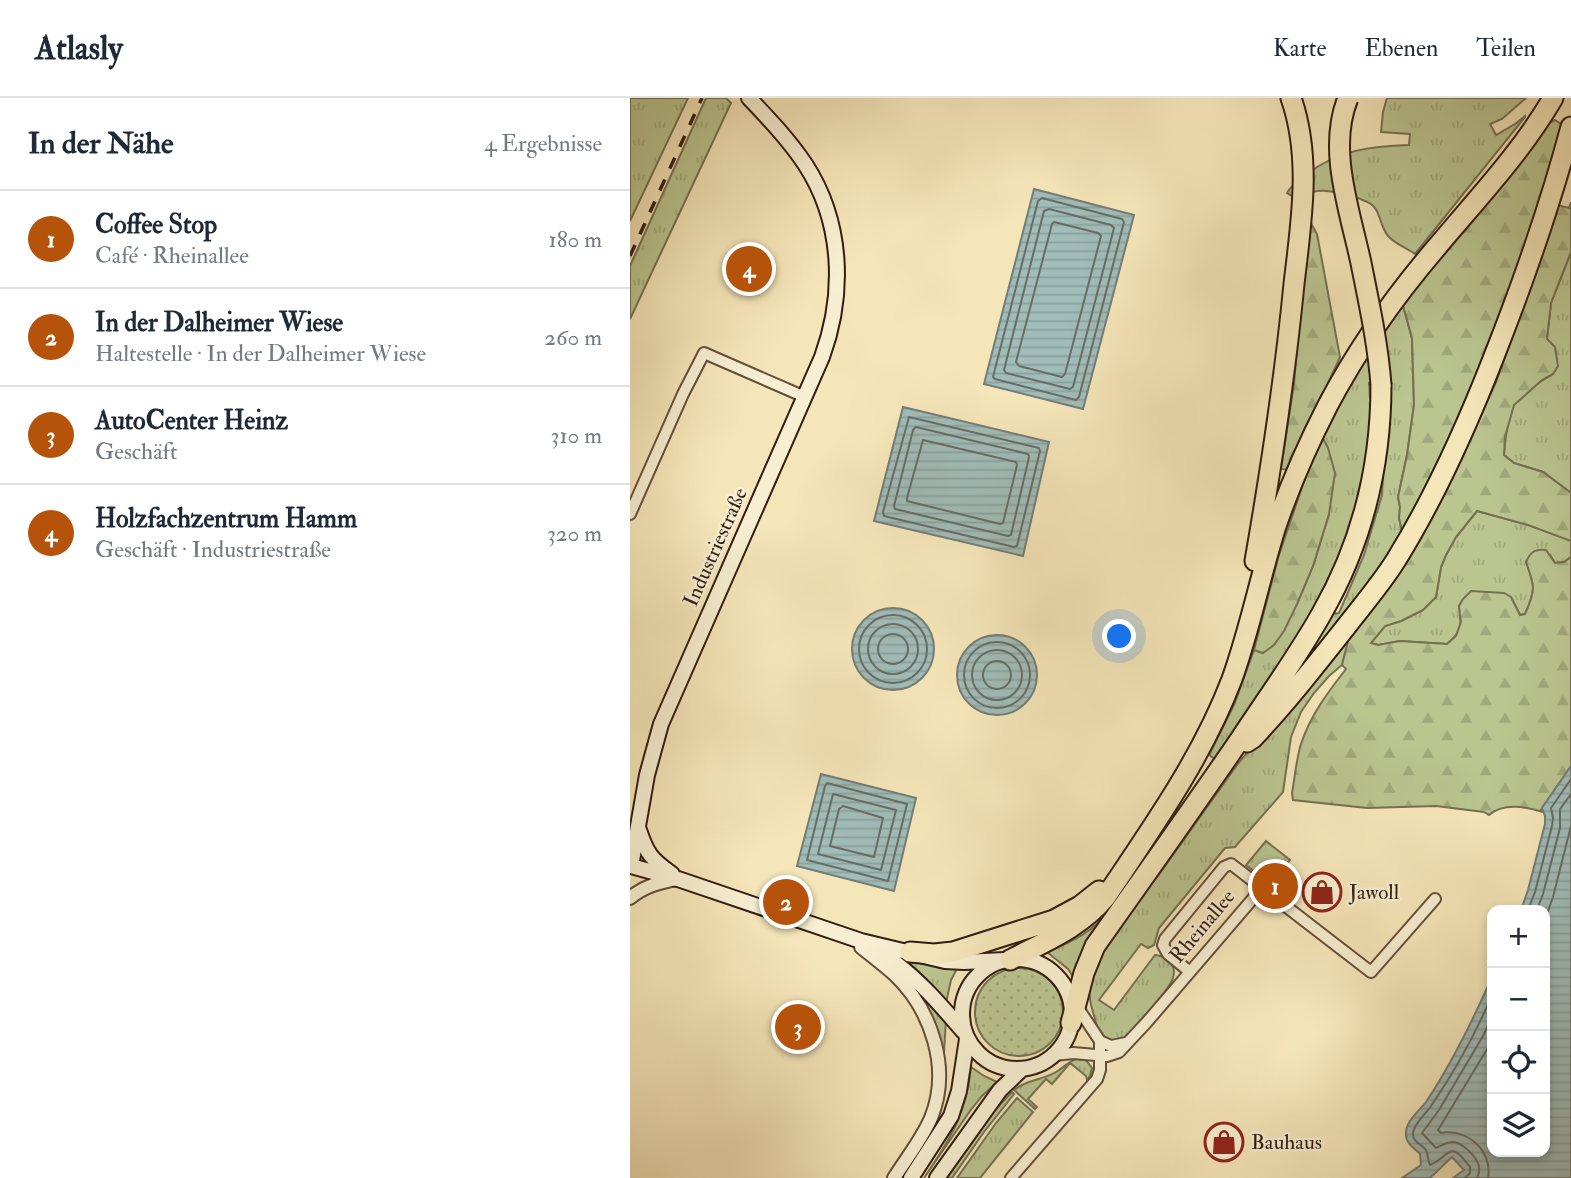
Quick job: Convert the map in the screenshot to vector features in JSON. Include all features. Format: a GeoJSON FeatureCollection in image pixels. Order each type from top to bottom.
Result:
{"type":"FeatureCollection","features":[{"type":"Feature","properties":{"kind":"highway"},"geometry":{"type":"LineString","coordinates":[[1221,704],[1243,627],[1272,462],[1290,328],[1303,183],[1299,131],[1291,98]]}},
{"type":"Feature","properties":{"kind":"highway"},"geometry":{"type":"LineString","coordinates":[[1071,1005],[1095,946],[1236,744],[1317,622],[1354,545],[1370,493],[1376,466],[1381,385],[1376,334],[1340,166],[1339,134],[1348,98]]}},
{"type":"Feature","properties":{"kind":"highway"},"geometry":{"type":"LineString","coordinates":[[1008,960],[1073,927],[1095,910],[1181,782],[1221,704],[1241,652],[1283,505],[1329,404],[1389,306],[1412,275],[1501,172],[1553,98]]}},
{"type":"Feature","properties":{"kind":"highway"},"geometry":{"type":"LineString","coordinates":[[1236,744],[1249,742],[1254,738],[1290,696],[1370,596],[1406,543],[1459,441],[1503,334],[1547,209],[1571,127]]}},
{"type":"Feature","properties":{"kind":"highway"},"geometry":{"type":"LineString","coordinates":[[910,952],[934,954],[953,951],[1054,920],[1080,906],[1103,888],[1133,855]]}},
{"type":"Feature","properties":{"kind":"main road","name":"Industriestraße"},"geometry":{"type":"LineString","coordinates":[[630,867],[634,832],[660,724],[805,397],[828,342],[835,310],[838,276],[835,244],[824,204],[806,166],[749,98]]}},
{"type":"Feature","properties":{"kind":"main road"},"geometry":{"type":"LineString","coordinates":[[634,832],[653,860],[678,879]]}},
{"type":"Feature","properties":{"kind":"main road"},"geometry":{"type":"LineString","coordinates":[[630,867],[678,879],[855,939],[935,959],[953,962],[1025,960],[1044,967],[1055,975],[1071,1005],[1065,1040],[1054,1055],[1039,1065],[1022,1069],[1000,1067],[987,1061],[975,1051],[966,1035],[941,1006],[897,964],[855,939]]}},
{"type":"Feature","properties":{"kind":"main road"},"geometry":{"type":"LineString","coordinates":[[912,1176],[951,1116],[959,1091],[966,1035],[962,1009],[969,987],[984,970],[1008,960]]}},
{"type":"Feature","properties":{"kind":"main road"},"geometry":{"type":"LineString","coordinates":[[937,1178],[1000,1090],[1022,1069]]}},
{"type":"Feature","properties":{"kind":"street"},"geometry":{"type":"LineString","coordinates":[[630,514],[704,353],[805,397]]}},
{"type":"Feature","properties":{"kind":"street"},"geometry":{"type":"LineString","coordinates":[[1190,972],[1165,950],[1163,945],[1168,933],[1224,867],[1231,864],[1262,888]]}},
{"type":"Feature","properties":{"kind":"street"},"geometry":{"type":"LineString","coordinates":[[630,898],[646,887],[678,879]]}},
{"type":"Feature","properties":{"kind":"street","name":"Rheinallee"},"geometry":{"type":"LineString","coordinates":[[1101,1056],[1116,1054],[1129,1042],[1262,888],[1371,972],[1435,899]]}},
{"type":"Feature","properties":{"kind":"street"},"geometry":{"type":"LineString","coordinates":[[855,939],[905,987],[928,1023],[938,1057],[939,1091],[931,1119],[894,1178]]}},
{"type":"Feature","properties":{"kind":"street"},"geometry":{"type":"LineString","coordinates":[[1071,1005],[1100,1041],[1114,1046],[1129,1042]]}},
{"type":"Feature","properties":{"kind":"street"},"geometry":{"type":"LineString","coordinates":[[1011,1178],[1097,1079],[1100,1070],[1100,1041]]}},
{"type":"Feature","properties":{"kind":"street"},"geometry":{"type":"LineString","coordinates":[[1054,1055],[1073,1053],[1101,1056]]}},
{"type":"Feature","properties":{"kind":"green space"},"geometry":{"type":"Polygon","coordinates":[[[630,98],[688,98],[630,221],[630,98]]]}},
{"type":"Feature","properties":{"kind":"green space"},"geometry":{"type":"Polygon","coordinates":[[[706,98],[726,98],[731,103],[630,319],[630,266],[706,98]]]}},
{"type":"Feature","properties":{"kind":"green space"},"geometry":{"type":"Polygon","coordinates":[[[1387,98],[1526,98],[1502,119],[1490,124],[1496,135],[1525,116],[1415,254],[1388,236],[1374,207],[1365,201],[1328,191],[1299,197],[1287,193],[1296,182],[1331,159],[1369,148],[1409,145],[1410,134],[1381,132],[1387,98]]]}},
{"type":"Feature","properties":{"kind":"green space"},"geometry":{"type":"Polygon","coordinates":[[[1555,120],[1561,124],[1557,146],[1519,271],[1464,420],[1405,532],[1402,531],[1398,497],[1414,405],[1412,338],[1402,302],[1549,123],[1555,120]]]}},
{"type":"Feature","properties":{"kind":"green space"},"geometry":{"type":"Polygon","coordinates":[[[1571,202],[1571,252],[1551,303],[1547,339],[1555,347],[1558,366],[1553,374],[1542,380],[1514,405],[1505,437],[1504,455],[1514,463],[1543,472],[1571,493],[1571,541],[1528,525],[1477,511],[1456,537],[1446,555],[1436,597],[1423,610],[1385,626],[1371,643],[1378,645],[1400,641],[1447,644],[1456,636],[1461,622],[1459,606],[1471,591],[1504,593],[1511,597],[1520,615],[1525,614],[1533,588],[1526,562],[1530,555],[1536,550],[1546,550],[1555,563],[1564,562],[1571,557],[1571,766],[1541,810],[1543,812],[1508,807],[1489,815],[1484,812],[1436,806],[1367,808],[1293,800],[1301,744],[1314,714],[1346,669],[1342,665],[1351,630],[1410,553],[1440,501],[1445,484],[1464,452],[1496,382],[1557,205],[1569,208],[1571,202]]]}},
{"type":"Feature","properties":{"kind":"green space"},"geometry":{"type":"Polygon","coordinates":[[[1307,216],[1317,234],[1340,357],[1289,470],[1281,469],[1294,384],[1307,216]]]}},
{"type":"Feature","properties":{"kind":"green space"},"geometry":{"type":"Polygon","coordinates":[[[1571,252],[1571,493],[1543,472],[1514,463],[1504,455],[1508,423],[1514,405],[1526,392],[1553,374],[1547,339],[1551,303],[1571,252]]]}},
{"type":"Feature","properties":{"kind":"green space"},"geometry":{"type":"Polygon","coordinates":[[[1402,302],[1412,338],[1414,405],[1398,497],[1399,518],[1402,531],[1405,532],[1392,556],[1268,716],[1332,614],[1339,613],[1364,555],[1382,495],[1385,437],[1386,381],[1369,383],[1370,398],[1373,399],[1366,467],[1353,530],[1334,577],[1301,633],[1216,760],[1209,755],[1234,705],[1254,650],[1263,653],[1297,604],[1313,566],[1329,514],[1328,448],[1322,437],[1363,357],[1402,302]]]}},
{"type":"Feature","properties":{"kind":"green space"},"geometry":{"type":"Polygon","coordinates":[[[1322,437],[1335,473],[1329,514],[1313,566],[1297,604],[1284,631],[1274,645],[1263,653],[1254,650],[1278,558],[1317,443],[1322,437]]]}},
{"type":"Feature","properties":{"kind":"green space"},"geometry":{"type":"Polygon","coordinates":[[[1477,511],[1568,539],[1571,541],[1571,557],[1564,562],[1555,563],[1550,555],[1526,562],[1533,588],[1525,614],[1520,615],[1511,597],[1459,606],[1460,627],[1456,636],[1447,644],[1400,641],[1378,645],[1371,643],[1385,626],[1423,610],[1436,597],[1446,555],[1456,537],[1477,511]]]}},
{"type":"Feature","properties":{"kind":"green space"},"geometry":{"type":"Polygon","coordinates":[[[1349,629],[1351,630],[1342,665],[1314,693],[1301,712],[1291,737],[1283,792],[1235,847],[1225,848],[1159,928],[1154,945],[1148,948],[1141,944],[1099,1000],[1114,1010],[1155,955],[1167,959],[1172,965],[1174,973],[1171,983],[1126,1037],[1111,1041],[1102,1037],[1089,992],[1096,959],[1237,765],[1349,629]]]}},
{"type":"Feature","properties":{"kind":"green space"},"geometry":{"type":"Polygon","coordinates":[[[1266,841],[1290,860],[1270,884],[1246,865],[1266,841]]]}},
{"type":"Feature","properties":{"kind":"green space"},"geometry":{"type":"Polygon","coordinates":[[[1113,908],[1075,980],[1068,969],[1047,952],[1083,934],[1113,908]]]}},
{"type":"Feature","properties":{"kind":"green space"},"geometry":{"type":"Polygon","coordinates":[[[895,954],[958,967],[951,980],[946,1003],[895,954]]]}},
{"type":"Feature","properties":{"kind":"green space"},"geometry":{"type":"Polygon","coordinates":[[[1010,968],[1028,968],[1044,975],[1056,987],[1063,1003],[1063,1021],[1056,1037],[1044,1049],[1028,1056],[1010,1056],[994,1049],[982,1037],[975,1021],[975,1003],[982,987],[994,975],[1010,968]]]}},
{"type":"Feature","properties":{"kind":"green space"},"geometry":{"type":"Polygon","coordinates":[[[915,990],[946,1019],[944,1053],[941,1054],[915,990]]]}},
{"type":"Feature","properties":{"kind":"green space"},"geometry":{"type":"Polygon","coordinates":[[[1085,1059],[1092,1068],[1087,1080],[1086,1076],[1070,1063],[1052,1084],[1046,1079],[1028,1099],[1037,1107],[1035,1109],[1014,1090],[1023,1084],[1051,1075],[1070,1062],[1085,1059]]]}},
{"type":"Feature","properties":{"kind":"green space"},"geometry":{"type":"Polygon","coordinates":[[[971,1067],[997,1082],[970,1111],[924,1178],[961,1113],[971,1067]]]}},
{"type":"Feature","properties":{"kind":"green space"},"geometry":{"type":"Polygon","coordinates":[[[1012,1092],[1014,1094],[952,1178],[947,1178],[994,1111],[1012,1092]]]}},
{"type":"Feature","properties":{"kind":"green space"},"geometry":{"type":"Polygon","coordinates":[[[1017,1098],[1033,1112],[980,1178],[957,1178],[996,1123],[1017,1098]]]}},
{"type":"Feature","properties":{"kind":"water"},"geometry":{"type":"Polygon","coordinates":[[[1034,189],[1134,215],[1083,409],[984,384],[1034,189]]]}},
{"type":"Feature","properties":{"kind":"water"},"geometry":{"type":"Polygon","coordinates":[[[903,407],[1049,442],[1023,556],[874,521],[903,407]]]}},
{"type":"Feature","properties":{"kind":"water"},"geometry":{"type":"Polygon","coordinates":[[[893,608],[909,611],[922,620],[931,633],[934,649],[931,665],[922,678],[909,687],[893,690],[877,687],[864,678],[855,665],[852,649],[855,633],[864,620],[877,611],[893,608]]]}},
{"type":"Feature","properties":{"kind":"water"},"geometry":{"type":"Polygon","coordinates":[[[989,635],[1005,635],[1019,641],[1031,653],[1037,667],[1037,683],[1031,697],[1019,709],[1005,715],[989,715],[975,709],[963,697],[957,683],[957,667],[963,653],[975,641],[989,635]]]}},
{"type":"Feature","properties":{"kind":"water"},"geometry":{"type":"Polygon","coordinates":[[[1571,766],[1571,1178],[1453,1178],[1464,1170],[1452,1157],[1430,1178],[1402,1178],[1421,1165],[1420,1154],[1407,1140],[1408,1124],[1445,1072],[1487,988],[1487,1157],[1550,1157],[1550,905],[1523,905],[1545,824],[1542,808],[1571,766]]]}},
{"type":"Feature","properties":{"kind":"water"},"geometry":{"type":"Polygon","coordinates":[[[821,774],[916,798],[894,891],[797,866],[821,774]]]}},
{"type":"Feature","properties":{"kind":"railway"},"geometry":{"type":"LineString","coordinates":[[630,256],[702,98]]}},
{"type":"Feature","properties":{"kind":"place","name":"Holzfachzentrum Hamm"},"geometry":{"type":"Point","coordinates":[749,269]}},
{"type":"Feature","properties":{"kind":"place","name":"Coffee Stop"},"geometry":{"type":"Point","coordinates":[1275,886]}},
{"type":"Feature","properties":{"kind":"place","name":"Jawoll"},"geometry":{"type":"Point","coordinates":[1322,892]}},
{"type":"Feature","properties":{"kind":"place","name":"In der Dalheimer Wiese"},"geometry":{"type":"Point","coordinates":[786,902]}},
{"type":"Feature","properties":{"kind":"place","name":"AutoCenter Heinz"},"geometry":{"type":"Point","coordinates":[798,1027]}},
{"type":"Feature","properties":{"kind":"place","name":"Bauhaus"},"geometry":{"type":"Point","coordinates":[1224,1142]}}]}
